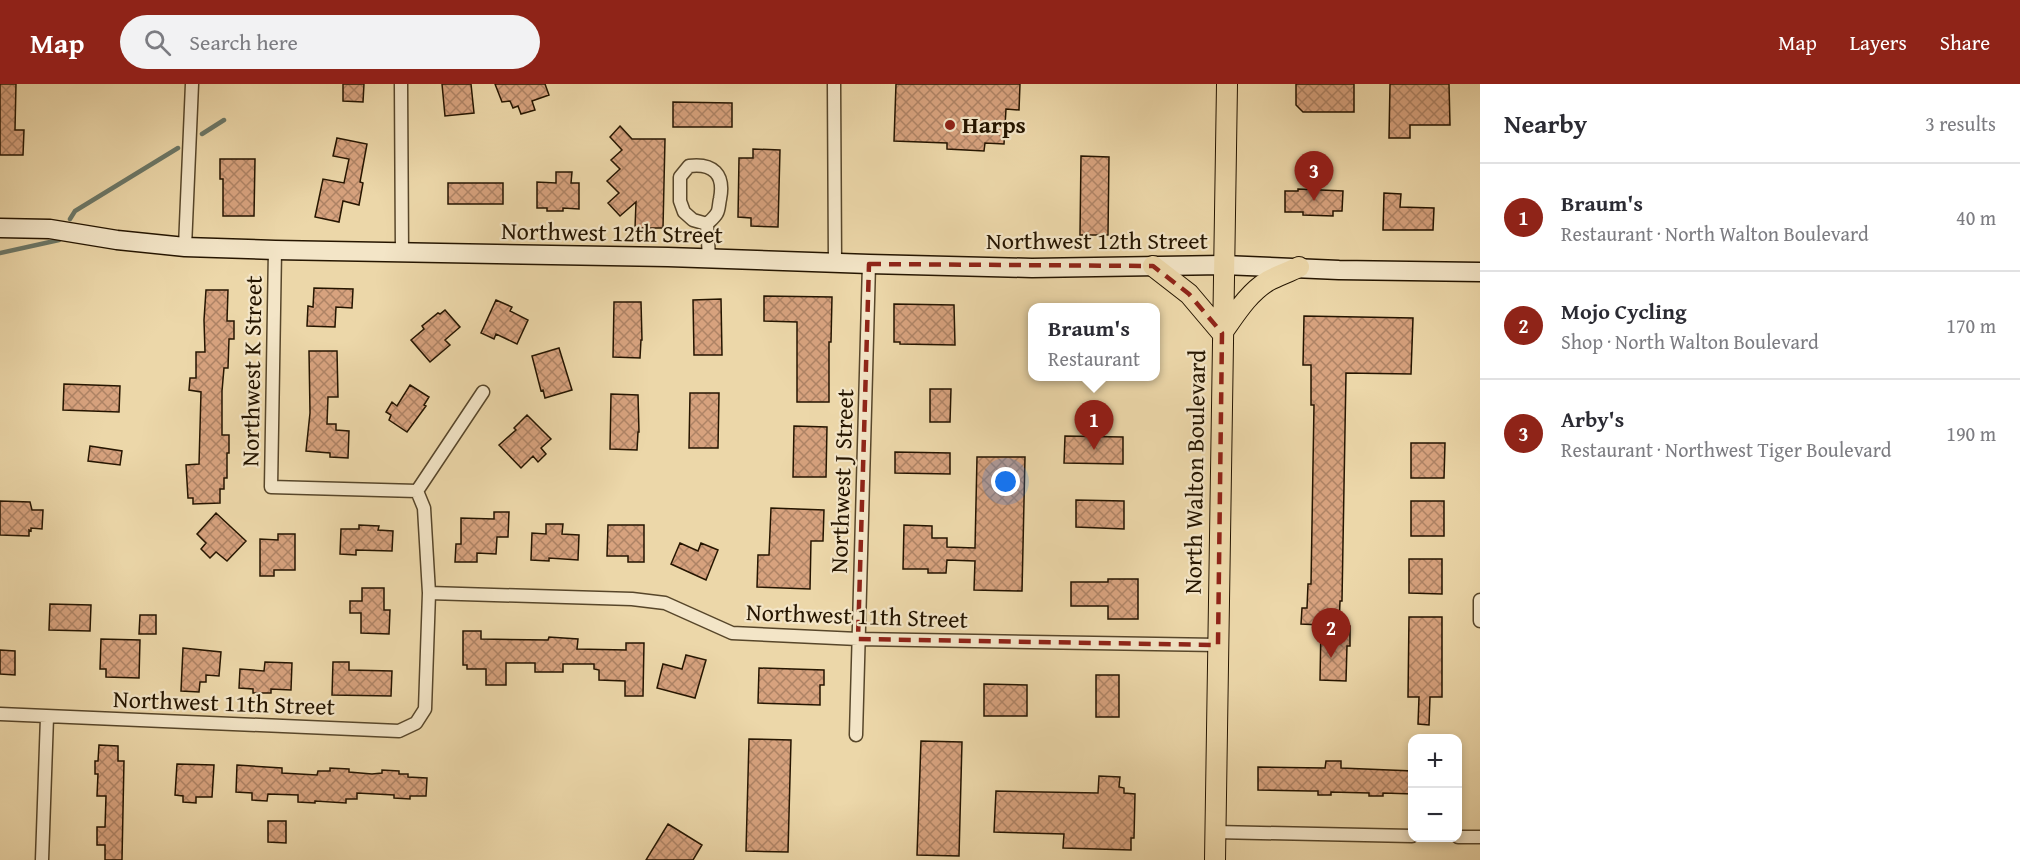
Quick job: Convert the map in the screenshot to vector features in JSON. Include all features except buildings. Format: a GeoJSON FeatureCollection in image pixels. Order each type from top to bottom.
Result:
{"type":"FeatureCollection","features":[{"type":"Feature","properties":{"kind":"main road","name":"North Walton Boulevard"},"geometry":{"type":"LineString","coordinates":[[1215,860],[1227,84]]}},
{"type":"Feature","properties":{"kind":"main road"},"geometry":{"type":"LineString","coordinates":[[1153,266],[1189,294],[1222,333],[1240,308],[1266,282],[1299,267]]}},
{"type":"Feature","properties":{"kind":"street"},"geometry":{"type":"LineString","coordinates":[[185,247],[192,84]]}},
{"type":"Feature","properties":{"kind":"street"},"geometry":{"type":"LineString","coordinates":[[401,84],[402,252]]}},
{"type":"Feature","properties":{"kind":"street"},"geometry":{"type":"LineString","coordinates":[[834,84],[835,263]]}},
{"type":"Feature","properties":{"kind":"street"},"geometry":{"type":"LineString","coordinates":[[707,224],[693,220],[684,212],[680,201],[680,177],[689,166],[700,164],[712,168],[721,179],[721,196],[717,213],[707,224],[709,258]]}},
{"type":"Feature","properties":{"kind":"street","name":"Northwest 12th Street"},"geometry":{"type":"LineString","coordinates":[[0,228],[50,229],[185,247],[275,250],[709,258],[1032,268],[1223,265],[1338,270],[1480,272]]}},
{"type":"Feature","properties":{"kind":"street","name":"Northwest K Street"},"geometry":{"type":"LineString","coordinates":[[275,250],[272,487],[417,491]]}},
{"type":"Feature","properties":{"kind":"street","name":"Northwest J Street"},"geometry":{"type":"LineString","coordinates":[[856,735],[869,264]]}},
{"type":"Feature","properties":{"kind":"street"},"geometry":{"type":"LineString","coordinates":[[429,593],[424,507],[417,491],[483,392]]}},
{"type":"Feature","properties":{"kind":"street","name":"Northwest 11th Street"},"geometry":{"type":"LineString","coordinates":[[0,714],[399,731],[416,723],[425,709],[429,593],[632,599],[665,603],[732,633],[858,639],[1218,645]]}},
{"type":"Feature","properties":{"kind":"street"},"geometry":{"type":"LineString","coordinates":[[1480,600],[1480,621]]}},
{"type":"Feature","properties":{"kind":"street"},"geometry":{"type":"LineString","coordinates":[[42,860],[47,717]]}},
{"type":"Feature","properties":{"kind":"street"},"geometry":{"type":"LineString","coordinates":[[1215,832],[1408,836]]}},
{"type":"Feature","properties":{"kind":"street"},"geometry":{"type":"LineString","coordinates":[[1462,837],[1480,837]]}},
{"type":"Feature","properties":{"kind":"highlighted area"},"geometry":{"type":"Polygon","coordinates":[[[869,264],[1153,266],[1189,294],[1222,333],[1218,645],[858,639],[869,264]]]}},
{"type":"Feature","properties":{"kind":"waterway"},"geometry":{"type":"LineString","coordinates":[[202,134],[224,120]]}},
{"type":"Feature","properties":{"kind":"waterway"},"geometry":{"type":"LineString","coordinates":[[70,219],[75,211],[178,148]]}},
{"type":"Feature","properties":{"kind":"waterway"},"geometry":{"type":"LineString","coordinates":[[0,253],[59,240]]}},
{"type":"Feature","properties":{"kind":"place","name":"Harps"},"geometry":{"type":"Point","coordinates":[950,125]}},
{"type":"Feature","properties":{"kind":"place","name":"Arby's"},"geometry":{"type":"Point","coordinates":[1314,201]}},
{"type":"Feature","properties":{"kind":"place","name":"Braum's"},"geometry":{"type":"Point","coordinates":[1094,450]}},
{"type":"Feature","properties":{"kind":"place","name":"Mojo Cycling"},"geometry":{"type":"Point","coordinates":[1331,658]}}]}
